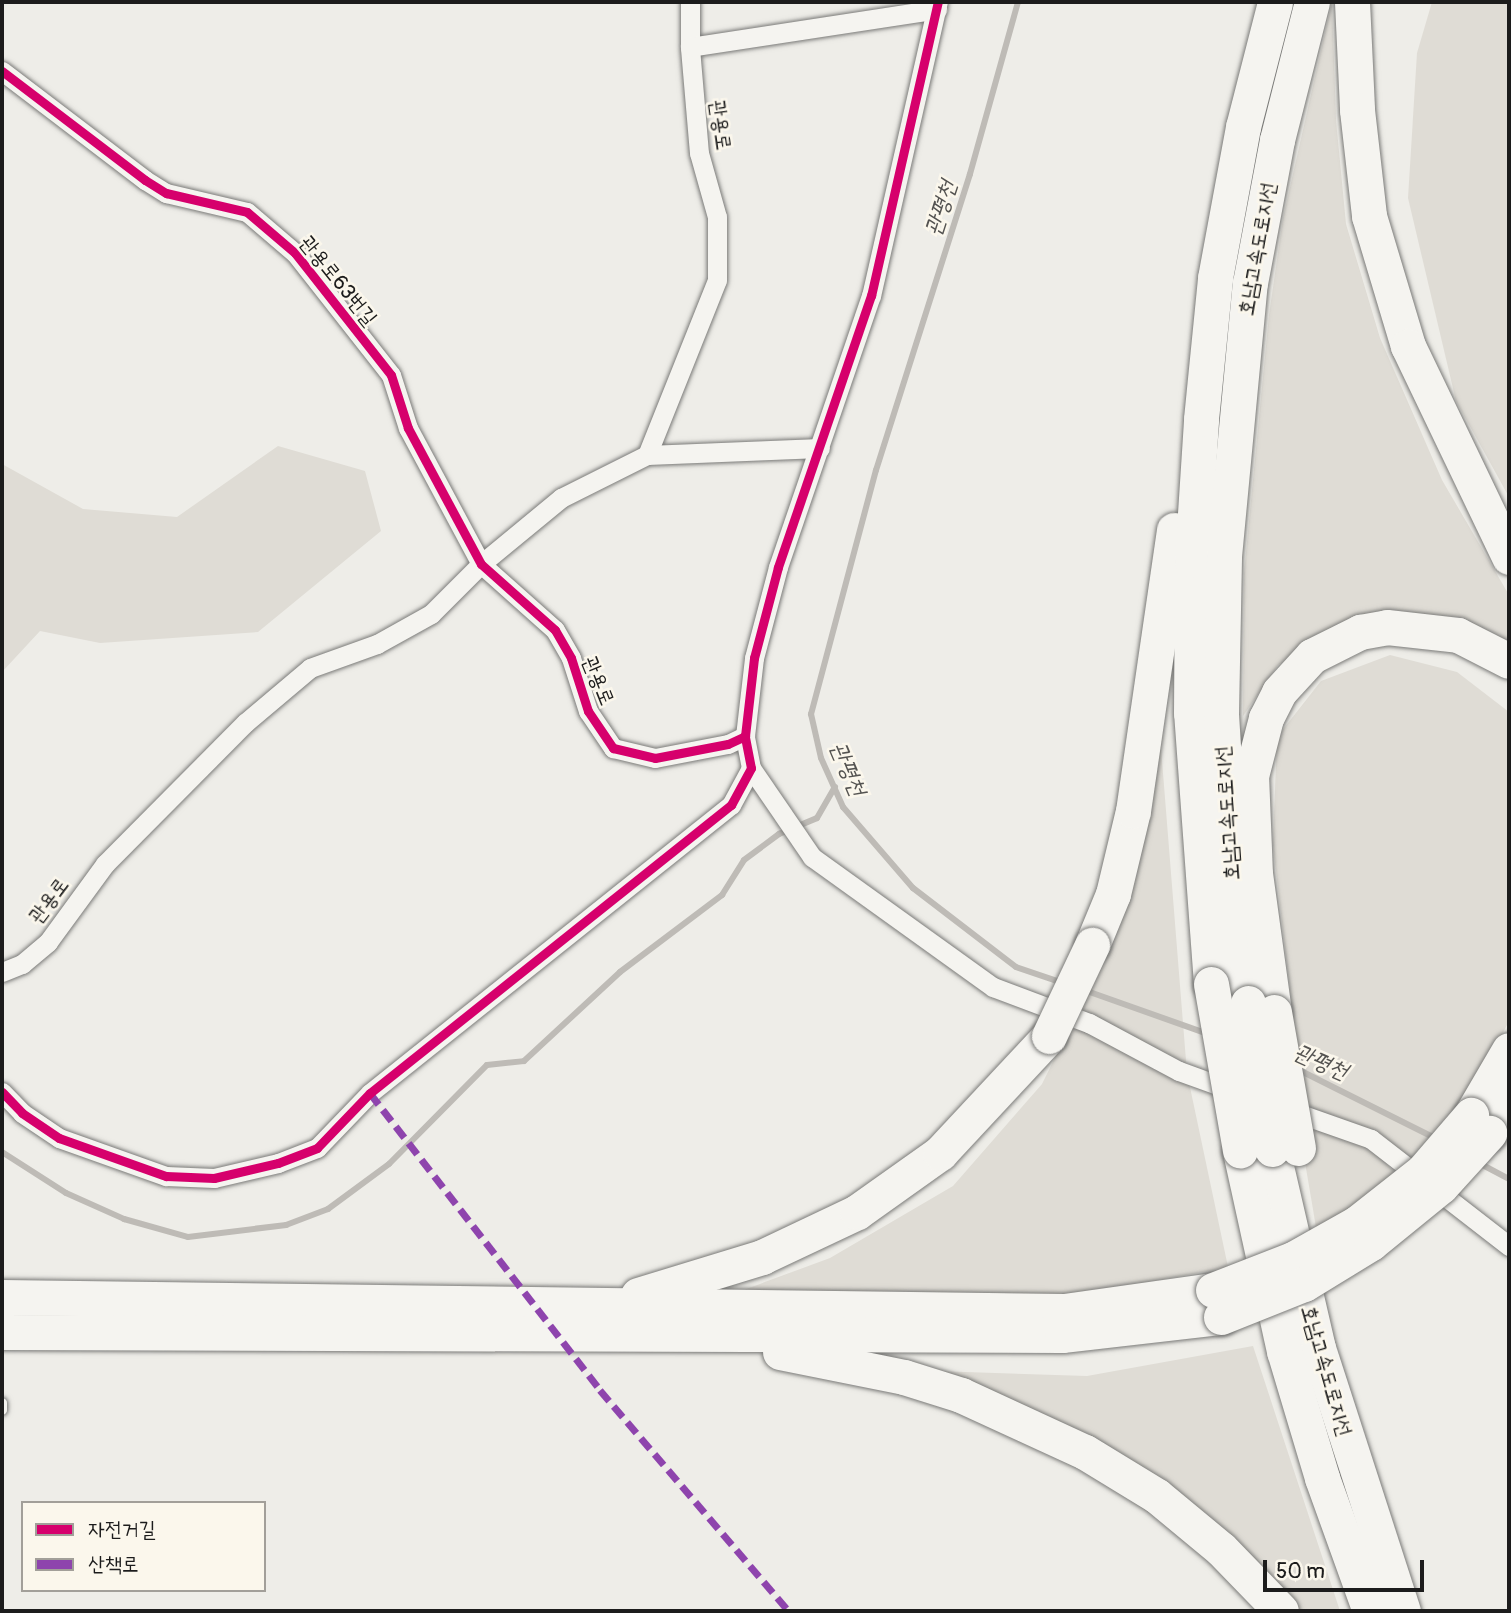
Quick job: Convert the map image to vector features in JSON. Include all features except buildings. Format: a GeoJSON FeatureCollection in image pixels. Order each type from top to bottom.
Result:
{"type":"FeatureCollection","features":[{"type":"Feature","properties":{"kind":"highway","name":"호남고속도로지선"},"geometry":{"type":"LineString","coordinates":[[1275,2],[1243,128],[1215,278],[1192,560],[1191,699],[1199,867],[1211,984],[1270,1149],[1340,1367],[1336,1412],[1403,1611]]}},
{"type":"Feature","properties":{"kind":"highway","name":"호남고속도로지선"},"geometry":{"type":"LineString","coordinates":[[1261,1007],[1231,873],[1222,728],[1224,556],[1250,283],[1277,140],[1312,2]]}},
{"type":"Feature","properties":{"kind":"highway"},"geometry":{"type":"LineString","coordinates":[[1352,2],[1357,110],[1369,216],[1408,346],[1509,557]]}},
{"type":"Feature","properties":{"kind":"highway"},"geometry":{"type":"LineString","coordinates":[[562,1306],[624,1298],[715,1274],[857,1212],[940,1153],[1049,1036],[1113,894],[1133,811],[1215,278]]}},
{"type":"Feature","properties":{"kind":"highway"},"geometry":{"type":"LineString","coordinates":[[1270,1149],[1251,776],[1266,718],[1279,692],[1312,656],[1360,632],[1387,627],[1458,635],[1490,647],[1509,661]]}},
{"type":"Feature","properties":{"kind":"highway"},"geometry":{"type":"LineString","coordinates":[[2,1332],[658,1336],[1062,1335],[1304,1284],[1371,1243],[1441,1186],[1480,1124],[1509,1050]]}},
{"type":"Feature","properties":{"kind":"highway"},"geometry":{"type":"LineString","coordinates":[[1480,1124],[1509,1102]]}},
{"type":"Feature","properties":{"kind":"highway","name":"호남고속도로지선"},"geometry":{"type":"LineString","coordinates":[[1270,1149],[1284,1352],[1322,1478],[1370,1611]]}},
{"type":"Feature","properties":{"kind":"highway"},"geometry":{"type":"LineString","coordinates":[[2,1297],[1064,1311],[1217,1303]]}},
{"type":"Feature","properties":{"kind":"highway"},"geometry":{"type":"LineString","coordinates":[[658,1336],[742,1346],[904,1377],[1015,1416],[1157,1496],[1222,1549],[1281,1611]]}},
{"type":"Feature","properties":{"kind":"street","name":"관용로"},"geometry":{"type":"LineString","coordinates":[[2,972],[22,964],[48,942],[105,864],[254,715],[310,668],[377,644],[431,614],[481,564],[561,498],[647,454],[717,281],[717,217],[699,153],[690,47],[690,2]]}},
{"type":"Feature","properties":{"kind":"street"},"geometry":{"type":"LineString","coordinates":[[690,47],[938,6],[871,296],[778,567],[754,658],[745,736],[756,776],[812,857],[993,987],[1089,1023],[1179,1071],[1371,1139],[1509,1246]]}},
{"type":"Feature","properties":{"kind":"street","name":"관용로63번길"},"geometry":{"type":"LineString","coordinates":[[2,71],[145,180],[166,193],[247,212],[295,253],[391,375],[408,428],[481,564]]}},
{"type":"Feature","properties":{"kind":"street"},"geometry":{"type":"LineString","coordinates":[[647,454],[820,448]]}},
{"type":"Feature","properties":{"kind":"street","name":"관용로"},"geometry":{"type":"LineString","coordinates":[[481,564],[555,630],[571,659],[589,711],[613,748],[655,758],[728,744],[745,736]]}},
{"type":"Feature","properties":{"kind":"street"},"geometry":{"type":"LineString","coordinates":[[2,1092],[22,1113],[59,1138],[166,1176],[214,1178],[278,1163],[317,1148],[370,1093],[731,805],[756,776]]}},
{"type":"Feature","properties":{"kind":"lane"},"geometry":{"type":"LineString","coordinates":[[2,1403],[2,1410]]}},
{"type":"Feature","properties":{"kind":"shaded area"},"geometry":{"type":"Polygon","coordinates":[[[1332,2],[1336,120],[1346,224],[1380,338],[1442,480],[1509,595],[1509,658],[1336,629],[1278,665],[1243,716],[1244,573],[1269,315],[1283,218],[1332,2]]]}},
{"type":"Feature","properties":{"kind":"shaded area"},"geometry":{"type":"Polygon","coordinates":[[[1432,2],[1509,2],[1509,497],[1456,401],[1408,198],[1417,53],[1432,2]]]}},
{"type":"Feature","properties":{"kind":"shaded area"},"geometry":{"type":"Polygon","coordinates":[[[278,446],[365,471],[381,531],[258,632],[100,643],[40,631],[2,672],[2,464],[83,509],[177,517],[278,446]]]}},
{"type":"Feature","properties":{"kind":"shaded area"},"geometry":{"type":"Polygon","coordinates":[[[1390,655],[1457,672],[1509,712],[1509,1021],[1468,1100],[1412,1162],[1304,1110],[1273,845],[1277,737],[1321,681],[1390,655]]]}},
{"type":"Feature","properties":{"kind":"shaded area"},"geometry":{"type":"Polygon","coordinates":[[[1161,748],[1187,1073],[1228,1267],[1062,1299],[719,1299],[830,1258],[953,1186],[1042,1084],[1117,933],[1161,748]]]}},
{"type":"Feature","properties":{"kind":"shaded area"},"geometry":{"type":"Polygon","coordinates":[[[1298,1121],[1368,1145],[1399,1177],[1318,1239],[1298,1121]]]}},
{"type":"Feature","properties":{"kind":"shaded area"},"geometry":{"type":"Polygon","coordinates":[[[1253,1346],[1340,1611],[1297,1611],[935,1371],[1087,1376],[1253,1346]]]}},
{"type":"Feature","properties":{"kind":"waterway","name":"관평천"},"geometry":{"type":"LineString","coordinates":[[1018,2],[970,174],[876,470],[811,714],[821,758],[843,807],[913,888],[1016,967],[1063,983]]}},
{"type":"Feature","properties":{"kind":"waterway"},"geometry":{"type":"LineString","coordinates":[[2,1152],[66,1193],[124,1219],[188,1237],[286,1225],[328,1209],[389,1164],[487,1065],[524,1061],[620,972],[722,895],[744,860],[779,834],[817,818],[835,787]]}},
{"type":"Feature","properties":{"kind":"waterway","name":"관평천"},"geometry":{"type":"LineString","coordinates":[[1084,990],[1208,1034]]}},
{"type":"Feature","properties":{"kind":"waterway","name":"관평천"},"geometry":{"type":"LineString","coordinates":[[1297,1069],[1437,1139]]}},
{"type":"Feature","properties":{"kind":"waterway","name":"관평천"},"geometry":{"type":"LineString","coordinates":[[1477,1162],[1509,1179]]}},
{"type":"Feature","properties":{"kind":"marked path"},"geometry":{"type":"LineString","coordinates":[[370,1093],[600,1390],[789,1611]]}},
{"type":"Feature","properties":{"kind":"cycle path"},"geometry":{"type":"LineString","coordinates":[[2,1092],[22,1113],[59,1138],[166,1176],[214,1178],[278,1163],[317,1148],[370,1093],[731,805],[751,768],[745,736],[754,658],[778,567],[871,296],[938,2]]}},
{"type":"Feature","properties":{"kind":"cycle path"},"geometry":{"type":"LineString","coordinates":[[2,71],[145,180],[166,193],[247,212],[295,253],[391,375],[408,428],[481,564],[555,630],[571,658],[588,711],[613,748],[655,758],[728,744],[745,736]]}}]}
